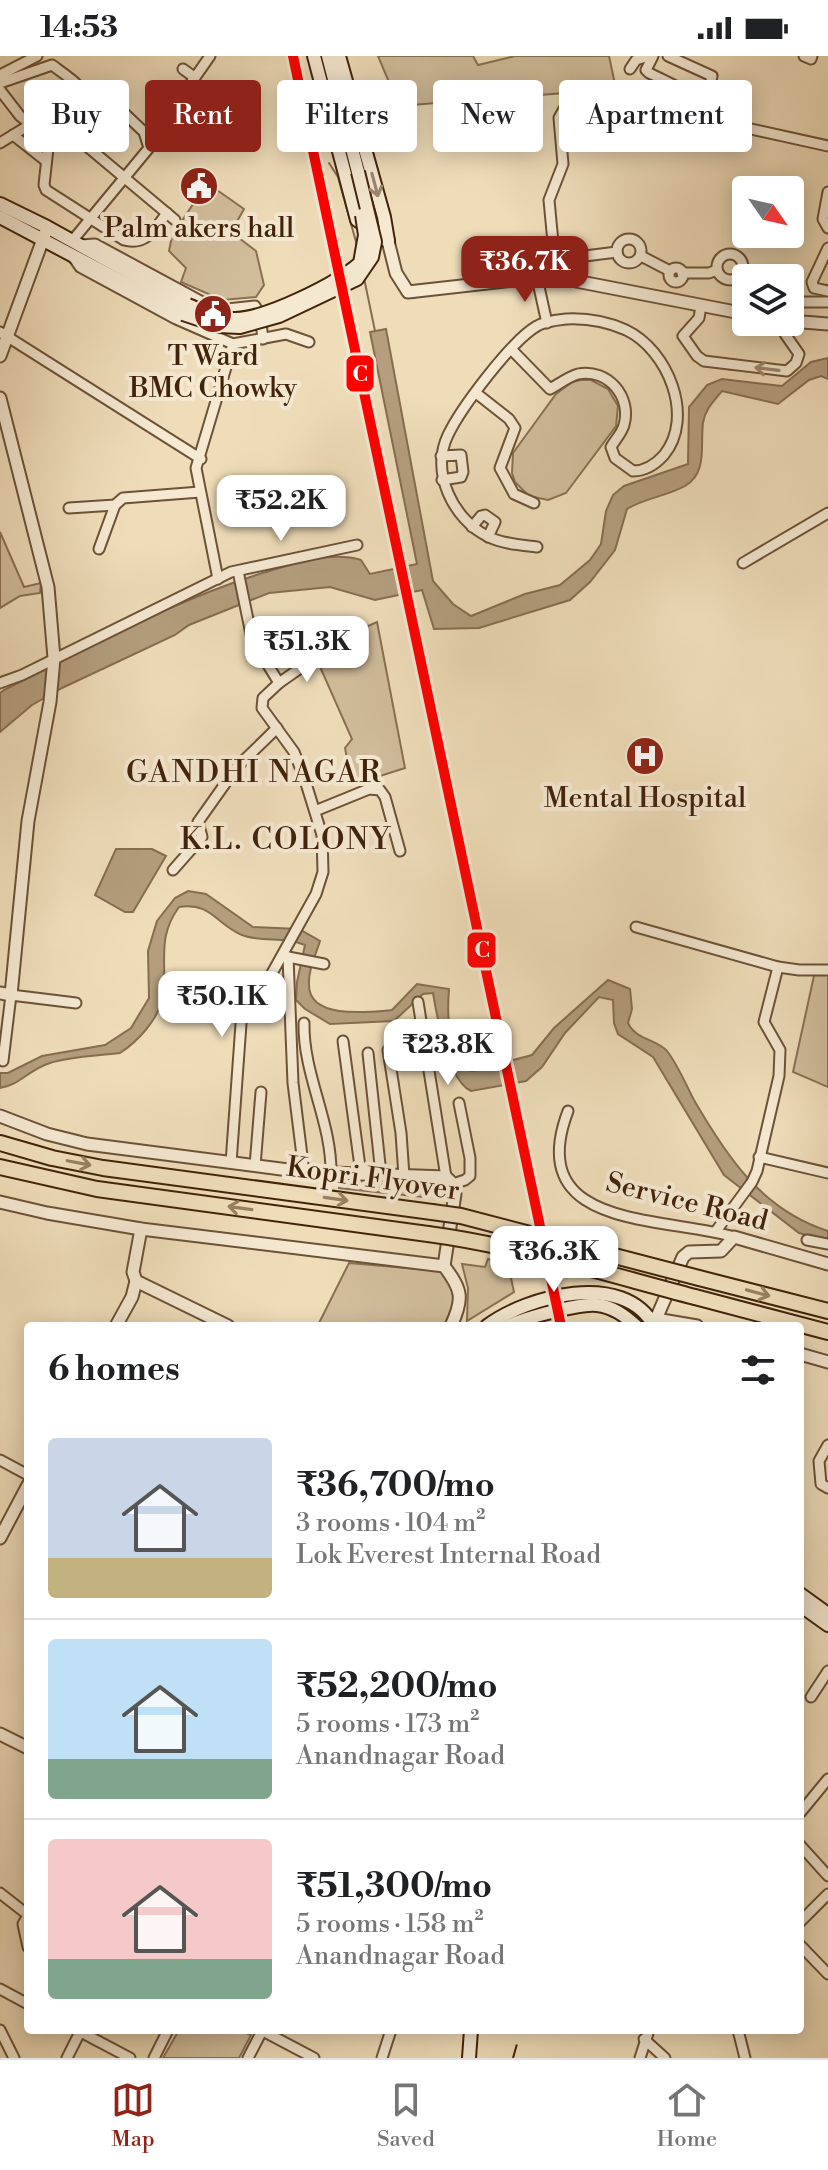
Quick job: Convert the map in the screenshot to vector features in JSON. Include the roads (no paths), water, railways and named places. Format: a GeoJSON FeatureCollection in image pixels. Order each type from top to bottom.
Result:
{"type":"FeatureCollection","features":[{"type":"Feature","properties":{"kind":"highway","name":"Kopri Flyover"},"geometry":{"type":"LineString","coordinates":[[0,1143],[103,1168],[461,1216],[823,1310]]}},
{"type":"Feature","properties":{"kind":"highway","name":"Kopri Flyover"},"geometry":{"type":"LineString","coordinates":[[0,1167],[97,1189],[455,1238],[585,1268],[789,1322]]}},
{"type":"Feature","properties":{"kind":"highway","name":"Kopri Flyover"},"geometry":{"type":"LineString","coordinates":[[804,1326],[828,1332]]}},
{"type":"Feature","properties":{"kind":"main road"},"geometry":{"type":"LineString","coordinates":[[339,56],[388,241]]}},
{"type":"Feature","properties":{"kind":"main road"},"geometry":{"type":"LineString","coordinates":[[321,58],[357,220],[388,241]]}},
{"type":"Feature","properties":{"kind":"main road"},"geometry":{"type":"LineString","coordinates":[[0,217],[75,247],[219,326],[240,327],[279,316],[357,279],[372,257],[375,242],[321,58]]}},
{"type":"Feature","properties":{"kind":"main road"},"geometry":{"type":"LineString","coordinates":[[0,204],[45,233]]}},
{"type":"Feature","properties":{"kind":"main road"},"geometry":{"type":"LineString","coordinates":[[516,1317],[614,1294],[634,1304],[646,1322]]}},
{"type":"Feature","properties":{"kind":"main road"},"geometry":{"type":"LineString","coordinates":[[804,1590],[828,1607]]}},
{"type":"Feature","properties":{"kind":"main road"},"geometry":{"type":"LineString","coordinates":[[804,1597],[828,1614]]}},
{"type":"Feature","properties":{"kind":"main road"},"geometry":{"type":"LineString","coordinates":[[804,1608],[828,1625]]}},
{"type":"Feature","properties":{"kind":"main road"},"geometry":{"type":"LineString","coordinates":[[471,2034],[471,2057]]}},
{"type":"Feature","properties":{"kind":"street"},"geometry":{"type":"LineString","coordinates":[[0,75],[40,56],[71,80]]}},
{"type":"Feature","properties":{"kind":"street"},"geometry":{"type":"LineString","coordinates":[[186,80],[203,56]]}},
{"type":"Feature","properties":{"kind":"street"},"geometry":{"type":"LineString","coordinates":[[189,73],[210,56]]}},
{"type":"Feature","properties":{"kind":"street"},"geometry":{"type":"LineString","coordinates":[[651,56],[646,70],[649,73],[687,92],[708,96],[712,76],[668,56]]}},
{"type":"Feature","properties":{"kind":"street"},"geometry":{"type":"LineString","coordinates":[[630,69],[636,60],[651,56]]}},
{"type":"Feature","properties":{"kind":"street"},"geometry":{"type":"LineString","coordinates":[[804,56],[808,59],[812,56]]}},
{"type":"Feature","properties":{"kind":"street"},"geometry":{"type":"LineString","coordinates":[[0,83],[52,65]]}},
{"type":"Feature","properties":{"kind":"street"},"geometry":{"type":"LineString","coordinates":[[0,90],[24,119]]}},
{"type":"Feature","properties":{"kind":"street"},"geometry":{"type":"LineString","coordinates":[[617,252],[561,259],[554,253],[549,200],[563,164],[559,118],[564,109],[606,97],[828,146]]}},
{"type":"Feature","properties":{"kind":"street"},"geometry":{"type":"LineString","coordinates":[[129,118],[144,132],[149,148],[90,219],[75,247],[80,267],[176,319],[233,344],[286,334],[309,342]]}},
{"type":"Feature","properties":{"kind":"street"},"geometry":{"type":"LineString","coordinates":[[0,143],[24,128]]}},
{"type":"Feature","properties":{"kind":"street"},"geometry":{"type":"LineString","coordinates":[[13,135],[46,161]]}},
{"type":"Feature","properties":{"kind":"street"},"geometry":{"type":"LineString","coordinates":[[47,152],[46,190],[129,242],[146,239],[171,217],[94,152]]}},
{"type":"Feature","properties":{"kind":"street"},"geometry":{"type":"LineString","coordinates":[[828,192],[823,219],[828,228]]}},
{"type":"Feature","properties":{"kind":"street"},"geometry":{"type":"LineString","coordinates":[[45,233],[2,343],[199,464]]}},
{"type":"Feature","properties":{"kind":"street"},"geometry":{"type":"LineString","coordinates":[[633,239],[641,247],[641,256],[635,262],[627,263],[620,259],[617,252],[621,241],[633,239]]}},
{"type":"Feature","properties":{"kind":"street"},"geometry":{"type":"LineString","coordinates":[[388,241],[396,273],[408,292],[550,276],[732,312]]}},
{"type":"Feature","properties":{"kind":"street"},"geometry":{"type":"LineString","coordinates":[[75,247],[95,244],[206,304],[227,309],[255,306],[260,315],[263,339]]}},
{"type":"Feature","properties":{"kind":"street"},"geometry":{"type":"LineString","coordinates":[[828,248],[812,282],[814,288],[828,291]]}},
{"type":"Feature","properties":{"kind":"street"},"geometry":{"type":"LineString","coordinates":[[717,270],[720,258],[728,254],[736,255],[742,264]]}},
{"type":"Feature","properties":{"kind":"street"},"geometry":{"type":"LineString","coordinates":[[641,256],[669,274],[674,282],[681,277],[717,270]]}},
{"type":"Feature","properties":{"kind":"street"},"geometry":{"type":"LineString","coordinates":[[717,270],[725,279],[732,280]]}},
{"type":"Feature","properties":{"kind":"street"},"geometry":{"type":"LineString","coordinates":[[669,274],[671,299]]}},
{"type":"Feature","properties":{"kind":"street"},"geometry":{"type":"LineString","coordinates":[[671,299],[681,277]]}},
{"type":"Feature","properties":{"kind":"street"},"geometry":{"type":"LineString","coordinates":[[537,278],[547,323]]}},
{"type":"Feature","properties":{"kind":"street"},"geometry":{"type":"LineString","coordinates":[[804,302],[828,302]]}},
{"type":"Feature","properties":{"kind":"street"},"geometry":{"type":"LineString","coordinates":[[701,306],[699,318],[683,336],[704,361],[787,371],[796,363],[799,354],[786,336]]}},
{"type":"Feature","properties":{"kind":"street"},"geometry":{"type":"LineString","coordinates":[[512,350],[550,389],[578,374],[592,374],[618,389],[626,407],[624,427],[611,447],[615,458],[633,471],[648,468],[658,461],[674,440],[678,426],[677,401],[659,362],[646,345],[628,331],[605,323],[578,319],[547,323],[537,326],[512,350],[476,393],[448,435],[441,456],[442,480],[472,527],[488,537],[537,547]]}},
{"type":"Feature","properties":{"kind":"street"},"geometry":{"type":"LineString","coordinates":[[804,323],[828,324]]}},
{"type":"Feature","properties":{"kind":"street"},"geometry":{"type":"LineString","coordinates":[[218,579],[200,492],[199,464],[233,344]]}},
{"type":"Feature","properties":{"kind":"street"},"geometry":{"type":"LineString","coordinates":[[476,393],[509,419],[515,428],[500,468],[514,494],[534,503]]}},
{"type":"Feature","properties":{"kind":"street"},"geometry":{"type":"LineString","coordinates":[[0,398],[48,587],[53,662],[50,702],[30,812],[6,994],[3,1061]]}},
{"type":"Feature","properties":{"kind":"street"},"geometry":{"type":"LineString","coordinates":[[441,456],[461,455],[463,472],[461,477],[442,480]]}},
{"type":"Feature","properties":{"kind":"street"},"geometry":{"type":"LineString","coordinates":[[99,549],[115,505],[123,498],[200,492]]}},
{"type":"Feature","properties":{"kind":"street"},"geometry":{"type":"LineString","coordinates":[[69,508],[115,505]]}},
{"type":"Feature","properties":{"kind":"street"},"geometry":{"type":"LineString","coordinates":[[743,563],[828,513]]}},
{"type":"Feature","properties":{"kind":"street"},"geometry":{"type":"LineString","coordinates":[[472,527],[485,515],[495,522],[488,537]]}},
{"type":"Feature","properties":{"kind":"street"},"geometry":{"type":"LineString","coordinates":[[0,683],[53,662],[218,579],[357,545]]}},
{"type":"Feature","properties":{"kind":"street"},"geometry":{"type":"LineString","coordinates":[[239,575],[255,647],[279,683]]}},
{"type":"Feature","properties":{"kind":"street"},"geometry":{"type":"LineString","coordinates":[[231,1163],[242,1010],[263,990],[284,956],[289,941],[316,894],[323,872],[324,847],[294,752],[261,703],[279,683],[316,657]]}},
{"type":"Feature","properties":{"kind":"street"},"geometry":{"type":"LineString","coordinates":[[173,870],[202,837],[198,822],[237,767],[277,728]]}},
{"type":"Feature","properties":{"kind":"street"},"geometry":{"type":"LineString","coordinates":[[315,811],[369,789],[380,790],[385,797],[400,851]]}},
{"type":"Feature","properties":{"kind":"street"},"geometry":{"type":"LineString","coordinates":[[636,927],[778,967],[828,970]]}},
{"type":"Feature","properties":{"kind":"street"},"geometry":{"type":"LineString","coordinates":[[284,956],[324,964]]}},
{"type":"Feature","properties":{"kind":"street"},"geometry":{"type":"LineString","coordinates":[[284,956],[293,1083],[304,1172]]}},
{"type":"Feature","properties":{"kind":"street"},"geometry":{"type":"LineString","coordinates":[[716,1231],[752,1182],[779,1076],[780,1050],[764,1022],[778,967]]}},
{"type":"Feature","properties":{"kind":"street"},"geometry":{"type":"LineString","coordinates":[[6,994],[76,1003]]}},
{"type":"Feature","properties":{"kind":"street"},"geometry":{"type":"LineString","coordinates":[[418,1002],[449,1180],[455,1194],[444,1266],[461,1295],[453,1322]]}},
{"type":"Feature","properties":{"kind":"street"},"geometry":{"type":"LineString","coordinates":[[304,1023],[307,1061],[332,1157],[331,1174]]}},
{"type":"Feature","properties":{"kind":"street"},"geometry":{"type":"LineString","coordinates":[[343,1041],[361,1174]]}},
{"type":"Feature","properties":{"kind":"street"},"geometry":{"type":"LineString","coordinates":[[388,1050],[401,1133],[404,1176]]}},
{"type":"Feature","properties":{"kind":"street"},"geometry":{"type":"LineString","coordinates":[[368,1053],[381,1174]]}},
{"type":"Feature","properties":{"kind":"street"},"geometry":{"type":"LineString","coordinates":[[255,1166],[261,1092]]}},
{"type":"Feature","properties":{"kind":"street"},"geometry":{"type":"LineString","coordinates":[[0,1116],[47,1134],[87,1144],[304,1172],[449,1180],[470,1176],[470,1158],[459,1103]]}},
{"type":"Feature","properties":{"kind":"street","name":"Service Road"},"geometry":{"type":"LineString","coordinates":[[568,1111],[559,1162],[567,1185],[608,1213],[716,1231],[828,1264]]}},
{"type":"Feature","properties":{"kind":"street"},"geometry":{"type":"LineString","coordinates":[[759,1157],[828,1173]]}},
{"type":"Feature","properties":{"kind":"street"},"geometry":{"type":"LineString","coordinates":[[0,1202],[141,1229],[444,1266]]}},
{"type":"Feature","properties":{"kind":"street"},"geometry":{"type":"LineString","coordinates":[[118,1322],[132,1297],[141,1229]]}},
{"type":"Feature","properties":{"kind":"street"},"geometry":{"type":"LineString","coordinates":[[648,1322],[683,1257],[689,1252],[721,1251],[734,1237]]}},
{"type":"Feature","properties":{"kind":"street"},"geometry":{"type":"LineString","coordinates":[[807,1240],[828,1244]]}},
{"type":"Feature","properties":{"kind":"street"},"geometry":{"type":"LineString","coordinates":[[111,1322],[134,1285]]}},
{"type":"Feature","properties":{"kind":"street"},"geometry":{"type":"LineString","coordinates":[[134,1285],[219,1322]]}},
{"type":"Feature","properties":{"kind":"street"},"geometry":{"type":"LineString","coordinates":[[804,1355],[828,1362]]}},
{"type":"Feature","properties":{"kind":"street"},"geometry":{"type":"LineString","coordinates":[[828,1445],[819,1461],[821,1484],[828,1488]]}},
{"type":"Feature","properties":{"kind":"street"},"geometry":{"type":"LineString","coordinates":[[0,1460],[24,1473]]}},
{"type":"Feature","properties":{"kind":"street"},"geometry":{"type":"LineString","coordinates":[[0,1538],[24,1493]]}},
{"type":"Feature","properties":{"kind":"street"},"geometry":{"type":"LineString","coordinates":[[811,1697],[828,1671]]}},
{"type":"Feature","properties":{"kind":"street"},"geometry":{"type":"LineString","coordinates":[[0,1734],[24,1746]]}},
{"type":"Feature","properties":{"kind":"street"},"geometry":{"type":"LineString","coordinates":[[804,1809],[827,1784]]}},
{"type":"Feature","properties":{"kind":"street"},"geometry":{"type":"LineString","coordinates":[[804,1849],[828,1876]]}},
{"type":"Feature","properties":{"kind":"street"},"geometry":{"type":"LineString","coordinates":[[0,1893],[24,1913]]}},
{"type":"Feature","properties":{"kind":"street"},"geometry":{"type":"LineString","coordinates":[[804,1918],[828,1894]]}},
{"type":"Feature","properties":{"kind":"street"},"geometry":{"type":"LineString","coordinates":[[804,1949],[828,1974]]}},
{"type":"Feature","properties":{"kind":"street"},"geometry":{"type":"LineString","coordinates":[[1,1991],[24,2002]]}},
{"type":"Feature","properties":{"kind":"street"},"geometry":{"type":"LineString","coordinates":[[0,2030],[14,2058]]}},
{"type":"Feature","properties":{"kind":"street"},"geometry":{"type":"LineString","coordinates":[[67,2058],[84,2034]]}},
{"type":"Feature","properties":{"kind":"street"},"geometry":{"type":"LineString","coordinates":[[88,2034],[130,2058]]}},
{"type":"Feature","properties":{"kind":"street"},"geometry":{"type":"LineString","coordinates":[[154,2058],[166,2034]]}},
{"type":"Feature","properties":{"kind":"street"},"geometry":{"type":"LineString","coordinates":[[248,2058],[260,2034]]}},
{"type":"Feature","properties":{"kind":"street"},"geometry":{"type":"LineString","coordinates":[[269,2034],[314,2058]]}},
{"type":"Feature","properties":{"kind":"street"},"geometry":{"type":"LineString","coordinates":[[382,2058],[390,2034]]}},
{"type":"Feature","properties":{"kind":"street"},"geometry":{"type":"LineString","coordinates":[[739,2034],[745,2058]]}},
{"type":"Feature","properties":{"kind":"street"},"geometry":{"type":"LineString","coordinates":[[640,2058],[646,2035]]}},
{"type":"Feature","properties":{"kind":"street"},"geometry":{"type":"LineString","coordinates":[[646,2035],[665,2058]]}},
{"type":"Feature","properties":{"kind":"waterway"},"geometry":{"type":"LineString","coordinates":[[329,163],[338,177],[358,249]]}},
{"type":"Feature","properties":{"kind":"waterway"},"geometry":{"type":"LineString","coordinates":[[364,278],[375,331]]}},
{"type":"Feature","properties":{"kind":"waterway"},"geometry":{"type":"LineString","coordinates":[[443,1040],[455,1071]]}},
{"type":"Feature","properties":{"kind":"railway"},"geometry":{"type":"LineString","coordinates":[[513,2058],[520,2034]]}},
{"type":"Feature","properties":{"kind":"place","name":"Palm akers hall"},"geometry":{"type":"Point","coordinates":[199,186]}},
{"type":"Feature","properties":{"kind":"place","name":"T Ward BMC Chowky"},"geometry":{"type":"Point","coordinates":[213,314]}},
{"type":"Feature","properties":{"kind":"place","name":"Mental Hospital"},"geometry":{"type":"Point","coordinates":[645,756]}},
{"type":"Feature","properties":{"kind":"district","name":"GANDHI NAGAR"},"geometry":{"type":"Point","coordinates":[254,773]}},
{"type":"Feature","properties":{"kind":"district","name":"K.L. COLONY"},"geometry":{"type":"Point","coordinates":[286,840]}}]}
